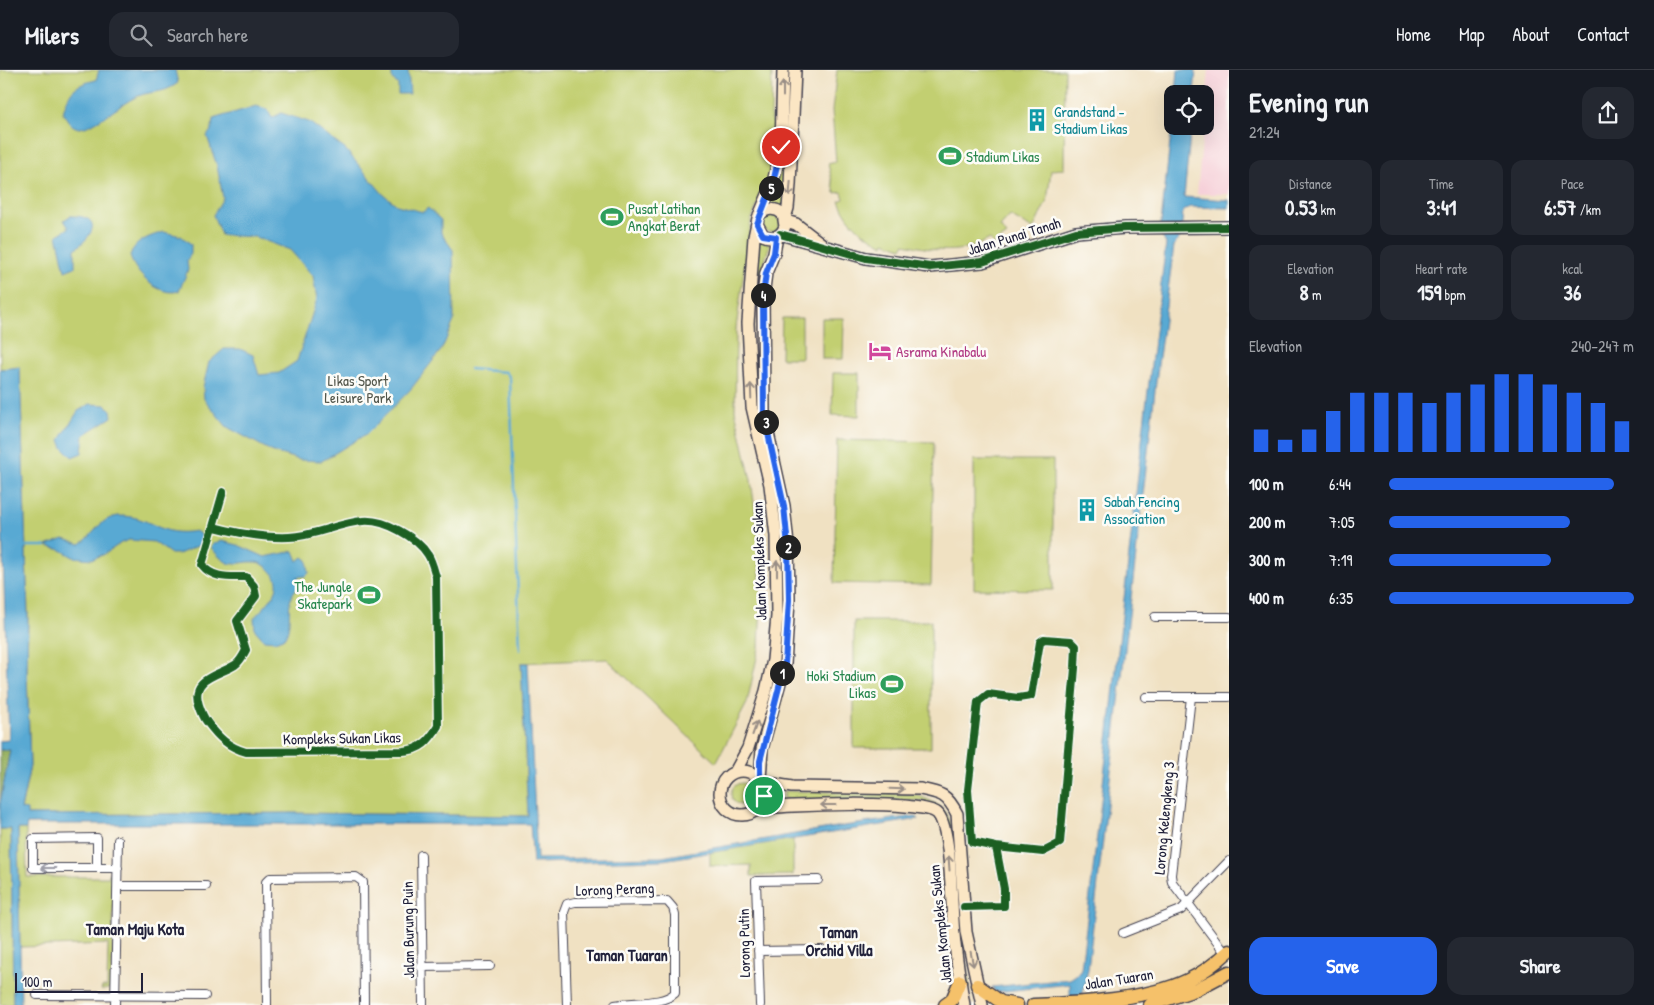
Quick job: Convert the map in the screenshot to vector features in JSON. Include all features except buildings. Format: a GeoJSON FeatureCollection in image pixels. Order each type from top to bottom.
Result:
{"type":"FeatureCollection","features":[{"type":"Feature","properties":{"kind":"main road","name":"Jalan Kompleks Sukan"},"geometry":{"type":"LineString","coordinates":[[735,772],[748,748],[766,691],[773,660],[777,616],[776,554],[772,502],[752,407],[748,323],[750,278],[758,220],[773,183],[780,153],[783,70]]}},
{"type":"Feature","properties":{"kind":"main road"},"geometry":{"type":"LineString","coordinates":[[785,220],[775,209],[766,210],[758,220],[763,235],[778,236],[784,231],[790,185],[795,70]]}},
{"type":"Feature","properties":{"kind":"main road","name":"Jalan Punai Tanah"},"geometry":{"type":"LineString","coordinates":[[785,220],[796,224],[824,245]]}},
{"type":"Feature","properties":{"kind":"main road","name":"Jalan Punai Tanah"},"geometry":{"type":"LineString","coordinates":[[778,236],[824,245],[884,261],[922,267],[948,267],[994,259],[1076,232],[1152,228],[1229,227]]}},
{"type":"Feature","properties":{"kind":"main road","name":"Jalan Kompleks Sukan"},"geometry":{"type":"LineString","coordinates":[[778,236],[766,273],[763,296],[764,415],[784,506],[788,546],[789,600],[785,664],[762,749],[761,781],[792,787],[920,789],[939,793],[950,800],[957,814],[966,932],[982,1005]]}},
{"type":"Feature","properties":{"kind":"main road"},"geometry":{"type":"LineString","coordinates":[[735,772],[746,772],[761,781],[764,796],[757,809],[744,815],[730,811],[724,806],[721,799],[722,786],[730,775],[735,772]]}},
{"type":"Feature","properties":{"kind":"main road","name":"Jalan Kompleks Sukan"},"geometry":{"type":"LineString","coordinates":[[757,809],[792,804],[904,806],[929,808],[937,813],[946,837],[960,982],[964,1005]]}},
{"type":"Feature","properties":{"kind":"main road","name":"Jalan Tuaran"},"geometry":{"type":"LineString","coordinates":[[1033,1005],[1153,992],[1188,980],[1228,953]]}},
{"type":"Feature","properties":{"kind":"main road","name":"Jalan Tuaran"},"geometry":{"type":"LineString","coordinates":[[1153,1005],[1195,990],[1229,972]]}},
{"type":"Feature","properties":{"kind":"main road"},"geometry":{"type":"LineString","coordinates":[[1153,1005],[1163,995],[1188,980]]}},
{"type":"Feature","properties":{"kind":"main road"},"geometry":{"type":"LineString","coordinates":[[945,1005],[952,1000],[960,982]]}},
{"type":"Feature","properties":{"kind":"main road"},"geometry":{"type":"LineString","coordinates":[[977,985],[1001,1002],[1017,1005]]}},
{"type":"Feature","properties":{"kind":"street"},"geometry":{"type":"LineString","coordinates":[[1155,617],[1229,617]]}},
{"type":"Feature","properties":{"kind":"street"},"geometry":{"type":"LineString","coordinates":[[1044,639],[1071,641],[1076,646],[1075,668],[1060,843],[1043,852],[996,847],[972,842],[970,827],[968,790],[978,702],[988,694],[1018,698],[1031,696],[1040,642],[1044,639]]}},
{"type":"Feature","properties":{"kind":"street"},"geometry":{"type":"LineString","coordinates":[[1146,697],[1229,697]]}},
{"type":"Feature","properties":{"kind":"street","name":"Lorong Kelengkeng 3"},"geometry":{"type":"LineString","coordinates":[[1191,697],[1171,875],[1172,882],[1228,953]]}},
{"type":"Feature","properties":{"kind":"street"},"geometry":{"type":"LineString","coordinates":[[97,868],[97,838],[34,839],[33,868],[97,868],[118,868]]}},
{"type":"Feature","properties":{"kind":"street"},"geometry":{"type":"LineString","coordinates":[[115,1005],[118,840]]}},
{"type":"Feature","properties":{"kind":"street"},"geometry":{"type":"LineString","coordinates":[[964,907],[1004,906],[1004,889],[996,847]]}},
{"type":"Feature","properties":{"kind":"street","name":"Jalan Burung Puin"},"geometry":{"type":"LineString","coordinates":[[421,855],[422,1005]]}},
{"type":"Feature","properties":{"kind":"street"},"geometry":{"type":"LineString","coordinates":[[1123,934],[1167,916],[1188,904],[1229,861]]}},
{"type":"Feature","properties":{"kind":"street"},"geometry":{"type":"LineString","coordinates":[[267,1005],[266,882],[270,878],[347,877],[356,877],[363,882],[364,1005]]}},
{"type":"Feature","properties":{"kind":"street","name":"Lorong Putin"},"geometry":{"type":"LineString","coordinates":[[760,1005],[756,881],[818,880]]}},
{"type":"Feature","properties":{"kind":"street"},"geometry":{"type":"LineString","coordinates":[[118,886],[206,886]]}},
{"type":"Feature","properties":{"kind":"street","name":"Lorong Perang"},"geometry":{"type":"LineString","coordinates":[[567,1005],[564,912],[568,904],[575,902],[667,902],[673,908],[675,915],[675,993],[669,1000],[661,1002],[615,1005]]}},
{"type":"Feature","properties":{"kind":"street"},"geometry":{"type":"LineString","coordinates":[[758,952],[822,950]]}},
{"type":"Feature","properties":{"kind":"street"},"geometry":{"type":"LineString","coordinates":[[421,967],[490,966]]}},
{"type":"Feature","properties":{"kind":"street"},"geometry":{"type":"LineString","coordinates":[[37,995],[205,996]]}},
{"type":"Feature","properties":{"kind":"shaded area"},"geometry":{"type":"Polygon","coordinates":[[[1209,70],[1229,70],[1229,194],[1197,194],[1203,135],[1214,135],[1214,85],[1208,85],[1209,70]]]}},
{"type":"Feature","properties":{"kind":"green space","name":"Likas Sport Leisure Park"},"geometry":{"type":"Polygon","coordinates":[[[0,70],[772,70],[771,120],[776,125],[778,149],[768,185],[751,221],[736,328],[735,410],[751,480],[758,533],[761,599],[759,648],[747,703],[716,763],[607,659],[521,663],[528,816],[294,813],[27,815],[21,810],[30,766],[27,672],[28,615],[20,368],[0,369],[0,70]]]}},
{"type":"Feature","properties":{"kind":"green space","name":"Stadium Likas"},"geometry":{"type":"Polygon","coordinates":[[[837,70],[1065,70],[1064,169],[1051,170],[1047,201],[1033,229],[1010,216],[1000,227],[1007,235],[993,245],[990,239],[958,250],[928,249],[904,244],[902,248],[885,242],[884,245],[869,237],[852,222],[843,209],[839,201],[844,199],[842,192],[835,193],[828,164],[836,162],[832,110],[837,70]]]}},
{"type":"Feature","properties":{"kind":"green space"},"geometry":{"type":"Polygon","coordinates":[[[787,131],[784,207],[769,203],[787,131]]]}},
{"type":"Feature","properties":{"kind":"green space"},"geometry":{"type":"Polygon","coordinates":[[[771,214],[777,217],[780,223],[777,229],[771,232],[765,229],[762,223],[765,217],[771,214]]]}},
{"type":"Feature","properties":{"kind":"green space"},"geometry":{"type":"Polygon","coordinates":[[[759,240],[770,244],[756,285],[759,240]]]}},
{"type":"Feature","properties":{"kind":"green space"},"geometry":{"type":"Polygon","coordinates":[[[782,318],[802,318],[802,358],[781,358],[782,318]]]}},
{"type":"Feature","properties":{"kind":"green space"},"geometry":{"type":"Polygon","coordinates":[[[822,318],[844,318],[843,359],[822,359],[822,318]]]}},
{"type":"Feature","properties":{"kind":"green space"},"geometry":{"type":"Polygon","coordinates":[[[833,373],[859,373],[859,416],[832,415],[833,373]]]}},
{"type":"Feature","properties":{"kind":"green space"},"geometry":{"type":"Polygon","coordinates":[[[837,440],[934,442],[931,585],[834,583],[837,440]]]}},
{"type":"Feature","properties":{"kind":"green space"},"geometry":{"type":"Polygon","coordinates":[[[974,460],[1053,460],[1053,590],[974,589],[974,460]]]}},
{"type":"Feature","properties":{"kind":"green space","name":"Hoki Stadium Likas"},"geometry":{"type":"Polygon","coordinates":[[[854,621],[931,621],[931,748],[854,748],[854,621]]]}},
{"type":"Feature","properties":{"kind":"green space"},"geometry":{"type":"Polygon","coordinates":[[[0,750],[10,750],[0,804],[0,750]]]}},
{"type":"Feature","properties":{"kind":"green space"},"geometry":{"type":"Polygon","coordinates":[[[742,783],[750,786],[753,794],[750,802],[742,805],[734,802],[731,794],[734,786],[742,783]]]}},
{"type":"Feature","properties":{"kind":"green space"},"geometry":{"type":"Polygon","coordinates":[[[784,791],[913,794],[935,803],[942,809],[931,803],[913,800],[784,799],[784,791]]]}},
{"type":"Feature","properties":{"kind":"green space"},"geometry":{"type":"Polygon","coordinates":[[[942,809],[949,818],[953,834],[962,941],[970,989],[966,989],[959,941],[951,834],[942,809]]]}},
{"type":"Feature","properties":{"kind":"green space"},"geometry":{"type":"Polygon","coordinates":[[[0,829],[11,829],[13,1005],[0,1005],[0,829]]]}},
{"type":"Feature","properties":{"kind":"green space"},"geometry":{"type":"Polygon","coordinates":[[[18,829],[26,829],[27,877],[109,877],[109,873],[114,877],[112,985],[109,989],[101,990],[102,987],[107,987],[108,944],[20,947],[18,829]]]}},
{"type":"Feature","properties":{"kind":"green space"},"geometry":{"type":"Polygon","coordinates":[[[793,838],[793,875],[751,876],[751,865],[710,866],[710,852],[793,838]]]}},
{"type":"Feature","properties":{"kind":"water"},"geometry":{"type":"Polygon","coordinates":[[[99,70],[175,70],[178,83],[166,90],[138,96],[90,125],[76,127],[63,113],[70,94],[82,84],[96,80],[99,70]]]}},
{"type":"Feature","properties":{"kind":"water"},"geometry":{"type":"Polygon","coordinates":[[[392,70],[408,70],[410,94],[398,94],[398,85],[392,78],[392,70]]]}},
{"type":"Feature","properties":{"kind":"water"},"geometry":{"type":"Polygon","coordinates":[[[1178,70],[1196,70],[1195,85],[1177,85],[1178,70]]]}},
{"type":"Feature","properties":{"kind":"water"},"geometry":{"type":"Polygon","coordinates":[[[256,106],[267,109],[272,118],[281,113],[309,122],[346,150],[383,194],[397,205],[423,212],[428,208],[441,220],[441,233],[453,250],[454,321],[442,349],[411,389],[368,433],[322,461],[300,460],[273,452],[227,427],[204,399],[203,387],[209,362],[224,349],[240,349],[253,355],[259,375],[279,373],[297,361],[317,299],[313,276],[290,250],[255,237],[221,235],[213,215],[223,198],[217,166],[207,136],[212,129],[213,119],[256,106]]]}},
{"type":"Feature","properties":{"kind":"water"},"geometry":{"type":"Polygon","coordinates":[[[1171,135],[1190,135],[1184,197],[1229,200],[1229,208],[1190,207],[1183,211],[1181,235],[1174,246],[1158,365],[1088,969],[1082,997],[1070,997],[1070,984],[995,992],[992,987],[1070,979],[1081,969],[1166,244],[1160,232],[1171,135]]]}},
{"type":"Feature","properties":{"kind":"water"},"geometry":{"type":"Polygon","coordinates":[[[70,216],[88,219],[92,227],[87,238],[75,249],[75,267],[65,271],[57,235],[69,228],[64,220],[70,216]]]}},
{"type":"Feature","properties":{"kind":"water"},"geometry":{"type":"Polygon","coordinates":[[[164,232],[181,236],[191,244],[191,254],[187,260],[188,270],[179,291],[164,291],[142,277],[130,256],[135,246],[139,243],[148,237],[164,232]]]}},
{"type":"Feature","properties":{"kind":"water"},"geometry":{"type":"Polygon","coordinates":[[[20,367],[28,615],[27,672],[30,766],[21,809],[27,810],[27,815],[294,813],[528,816],[521,663],[528,663],[537,859],[662,857],[830,828],[915,816],[919,819],[663,860],[533,863],[530,824],[27,824],[26,829],[18,829],[21,1005],[13,1005],[11,829],[0,829],[0,804],[10,750],[0,750],[0,741],[9,740],[0,461],[0,369],[20,367]]]}},
{"type":"Feature","properties":{"kind":"water"},"geometry":{"type":"Polygon","coordinates":[[[90,404],[106,405],[111,410],[112,417],[84,435],[82,453],[72,457],[63,448],[60,440],[78,411],[90,404]]]}},
{"type":"Feature","properties":{"kind":"water"},"geometry":{"type":"Polygon","coordinates":[[[118,516],[139,519],[172,531],[196,531],[202,536],[202,544],[179,554],[171,554],[154,542],[129,540],[92,559],[73,557],[61,550],[46,546],[64,539],[80,544],[105,521],[118,516]]]}},
{"type":"Feature","properties":{"kind":"water"},"geometry":{"type":"Polygon","coordinates":[[[222,541],[238,545],[265,557],[294,551],[298,561],[303,557],[307,560],[309,573],[306,576],[297,577],[302,584],[292,596],[290,602],[288,630],[285,637],[275,641],[264,640],[255,630],[254,618],[273,596],[277,584],[276,577],[268,568],[259,563],[232,564],[223,560],[211,547],[214,543],[222,541]]]}},
{"type":"Feature","properties":{"kind":"waterway"},"geometry":{"type":"LineString","coordinates":[[470,369],[506,372],[510,378],[520,650]]}},
{"type":"Feature","properties":{"kind":"waterway"},"geometry":{"type":"LineString","coordinates":[[25,546],[46,546]]}},
{"type":"Feature","properties":{"kind":"cycle path"},"geometry":{"type":"LineString","coordinates":[[780,234],[866,258],[930,267],[982,262],[1076,232],[1125,228],[1229,227]]}},
{"type":"Feature","properties":{"kind":"cycle path","name":"Kompleks Sukan Likas"},"geometry":{"type":"LineString","coordinates":[[214,527],[251,535],[289,537],[354,522],[371,521],[399,530],[423,548],[431,560],[436,577],[438,726],[424,744],[415,749],[403,751],[246,752],[219,737],[211,727],[204,718],[199,705],[198,689],[207,679],[235,665],[243,657],[246,650],[237,621],[256,596],[254,586],[246,577],[216,575],[206,570],[202,565],[223,492]]}},
{"type":"Feature","properties":{"kind":"cycle path"},"geometry":{"type":"LineString","coordinates":[[964,907],[1004,906],[1004,889],[996,847],[972,842],[968,790],[978,702],[988,694],[1018,698],[1031,696],[1040,642],[1044,639],[1071,641],[1076,646],[1075,668],[1060,843],[1043,852],[996,847]]}},
{"type":"Feature","properties":{"kind":"place","name":"Grandstand - Stadium Likas"},"geometry":{"type":"Point","coordinates":[1037,120]}},
{"type":"Feature","properties":{"kind":"place","name":"Stadium Likas"},"geometry":{"type":"Point","coordinates":[950,156]}},
{"type":"Feature","properties":{"kind":"place","name":"Pusat Latihan Angkat Berat"},"geometry":{"type":"Point","coordinates":[612,217]}},
{"type":"Feature","properties":{"kind":"place","name":"Asrama Kinabalu"},"geometry":{"type":"Point","coordinates":[880,351]}},
{"type":"Feature","properties":{"kind":"place","name":"Sabah Fencing Association"},"geometry":{"type":"Point","coordinates":[1087,510]}},
{"type":"Feature","properties":{"kind":"place","name":"The Jungle Skatepark"},"geometry":{"type":"Point","coordinates":[369,595]}},
{"type":"Feature","properties":{"kind":"place","name":"Hoki Stadium Likas"},"geometry":{"type":"Point","coordinates":[892,684]}},
{"type":"Feature","properties":{"kind":"district","name":"Taman Maju Kota"},"geometry":{"type":"Point","coordinates":[135,929]}},
{"type":"Feature","properties":{"kind":"district","name":"Taman Orchid Villa"},"geometry":{"type":"Point","coordinates":[839,941]}},
{"type":"Feature","properties":{"kind":"district","name":"Taman Tuaran"},"geometry":{"type":"Point","coordinates":[627,955]}},
{"type":"Feature","properties":{"kind":"route"},"geometry":{"type":"LineString","coordinates":[[764,796],[764,789],[760,780],[760,761],[785,664],[789,600],[788,546],[784,506],[764,415],[763,296],[766,273],[774,253],[776,237],[772,238],[763,235],[757,224],[773,183],[781,147]]}}]}
